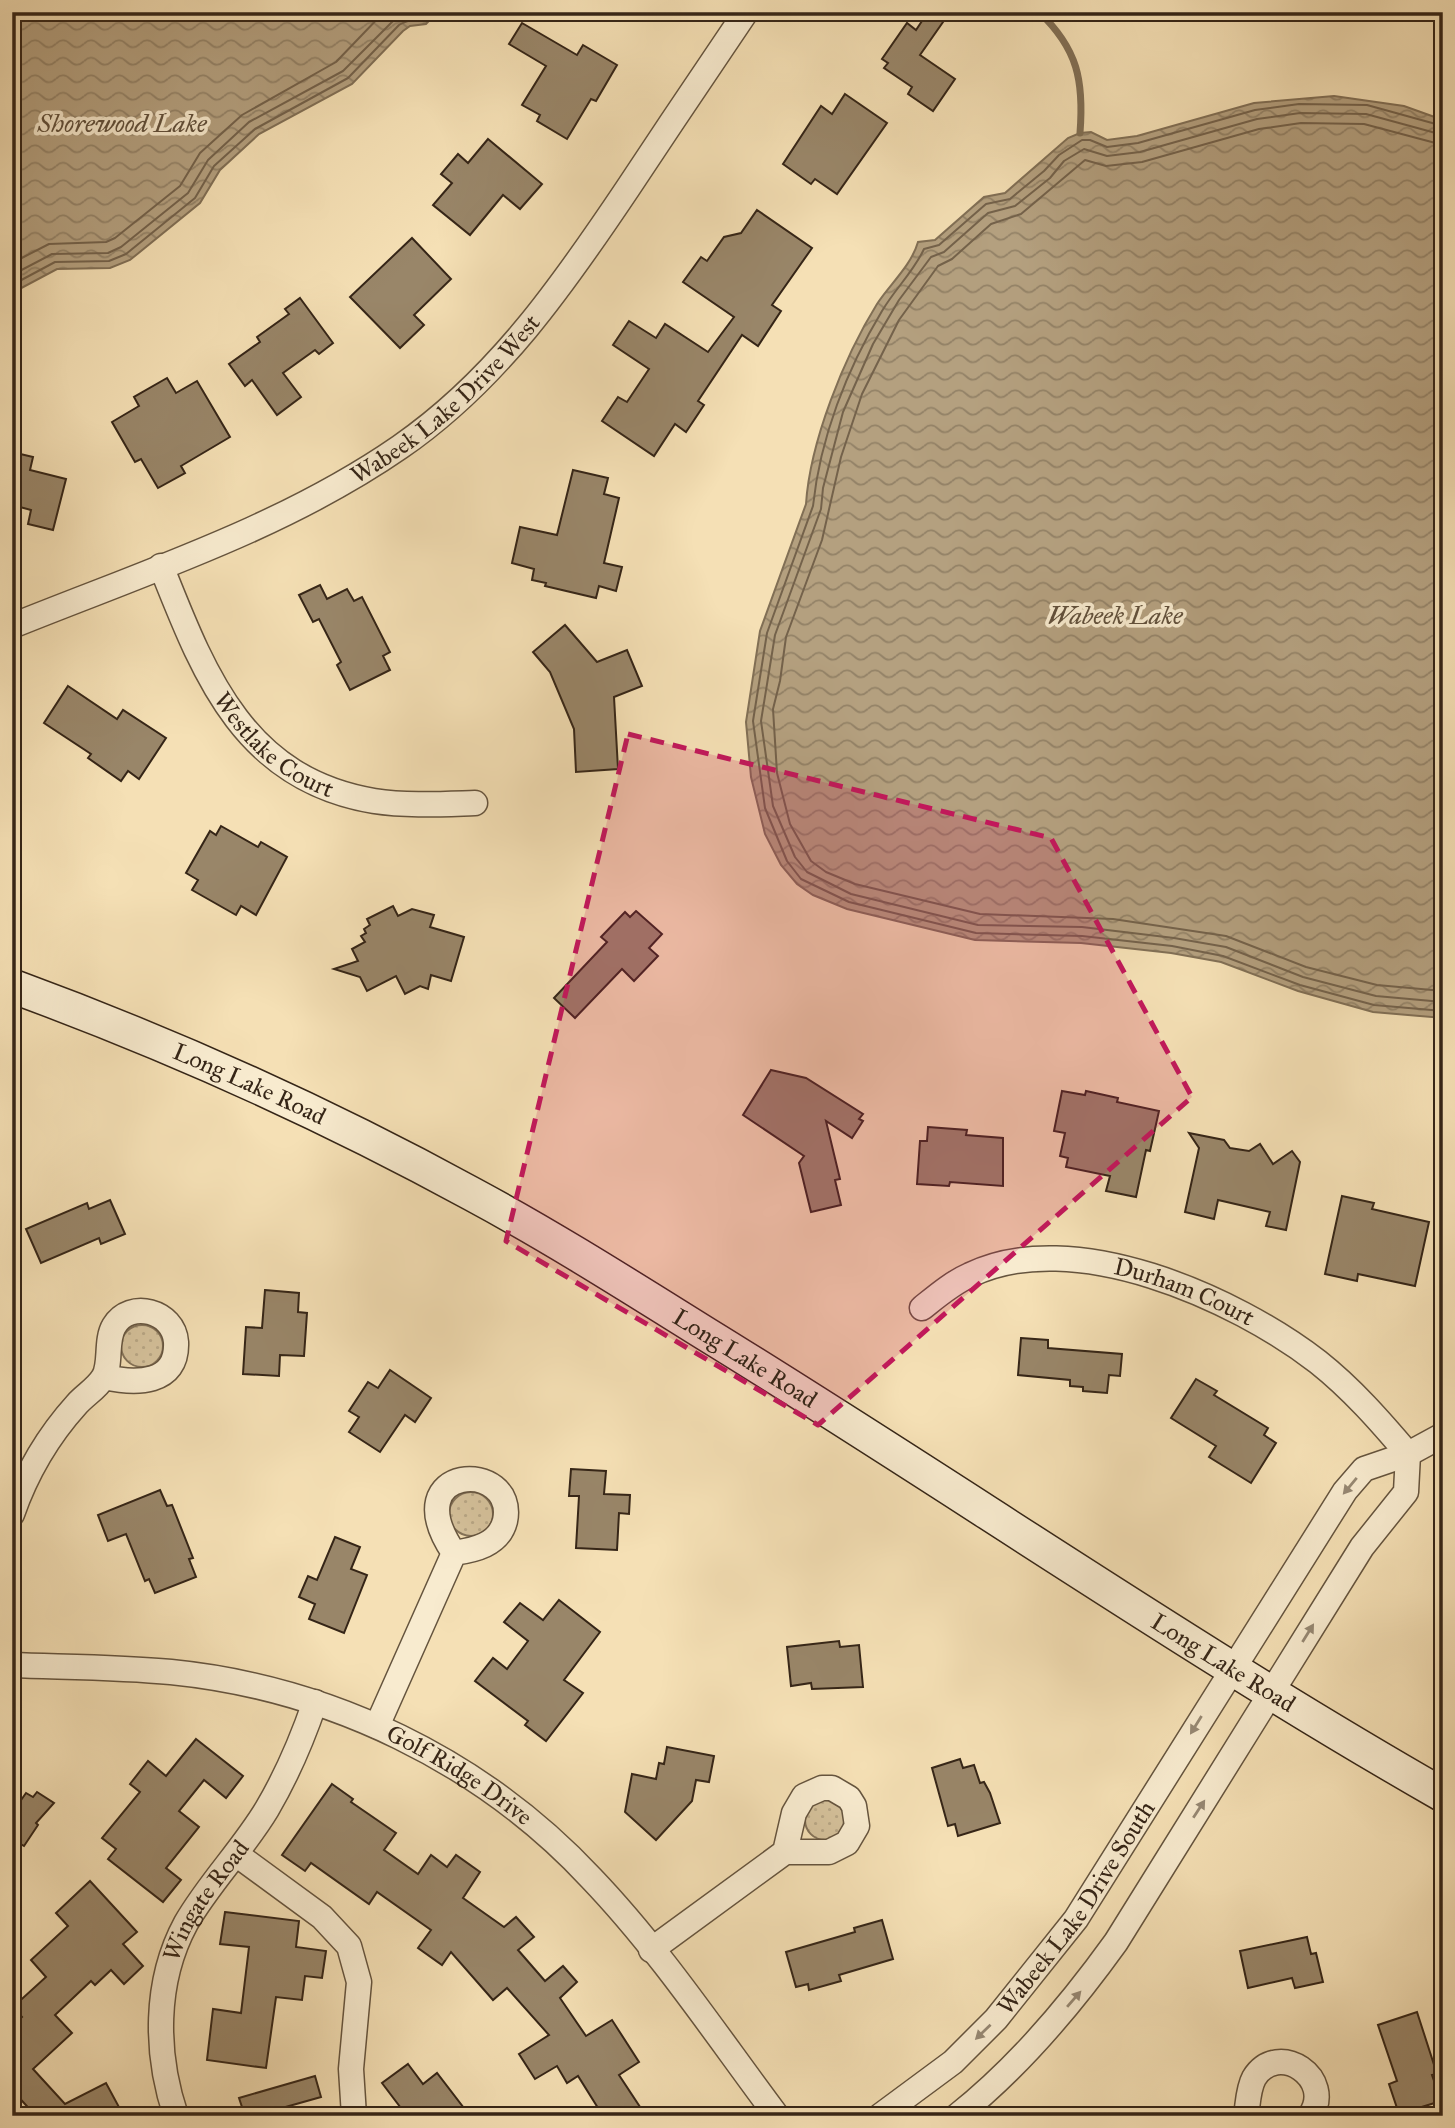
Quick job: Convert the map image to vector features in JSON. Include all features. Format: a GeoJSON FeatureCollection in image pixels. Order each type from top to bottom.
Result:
{"type":"FeatureCollection","features":[{"type":"Feature","properties":{"kind":"main road","name":"Long Lake Road"},"geometry":{"type":"LineString","coordinates":[[12,986],[249,1083],[473,1194],[583,1257],[1232,1667],[1443,1795]]}},
{"type":"Feature","properties":{"kind":"street","name":"Wabeek Lake Drive West"},"geometry":{"type":"LineString","coordinates":[[12,626],[285,513],[369,467],[439,418],[486,375],[547,305],[581,260],[746,12]]}},
{"type":"Feature","properties":{"kind":"street","name":"Westlake Court"},"geometry":{"type":"LineString","coordinates":[[161,566],[200,663],[219,697],[253,739],[274,756],[316,781],[372,800],[475,803]]}},
{"type":"Feature","properties":{"kind":"street","name":"Durham Court"},"geometry":{"type":"LineString","coordinates":[[922,1308],[971,1274],[1032,1259],[1093,1263],[1154,1277],[1248,1318],[1318,1362],[1375,1415],[1408,1454]]}},
{"type":"Feature","properties":{"kind":"street"},"geometry":{"type":"LineString","coordinates":[[12,1514],[20,1492],[57,1427],[105,1377]]}},
{"type":"Feature","properties":{"kind":"street","name":"Wabeek Lake Drive South"},"geometry":{"type":"LineString","coordinates":[[880,2116],[953,2062],[996,2019],[1076,1919],[1345,1491],[1364,1469],[1408,1454],[1443,1435]]}},
{"type":"Feature","properties":{"kind":"street","name":"Wabeek Lake Drive South"},"geometry":{"type":"LineString","coordinates":[[957,2116],[1003,2076],[1081,1990],[1116,1942],[1362,1548],[1406,1492],[1408,1454]]}},
{"type":"Feature","properties":{"kind":"street"},"geometry":{"type":"LineString","coordinates":[[377,1726],[453,1553]]}},
{"type":"Feature","properties":{"kind":"street","name":"Golf Ridge Drive"},"geometry":{"type":"LineString","coordinates":[[12,1665],[172,1672],[265,1689],[315,1702],[377,1726],[463,1772],[543,1831],[592,1879],[651,1950],[777,2116]]}},
{"type":"Feature","properties":{"kind":"street","name":"Wingate Road"},"geometry":{"type":"LineString","coordinates":[[176,2116],[161,2059],[161,2017],[165,1983],[186,1923],[236,1854],[289,1771],[315,1702]]}},
{"type":"Feature","properties":{"kind":"street"},"geometry":{"type":"LineString","coordinates":[[651,1950],[785,1852]]}},
{"type":"Feature","properties":{"kind":"street"},"geometry":{"type":"LineString","coordinates":[[236,1854],[322,1917],[349,1946],[359,1982],[351,2069],[354,2116]]}},
{"type":"Feature","properties":{"kind":"street"},"geometry":{"type":"LineString","coordinates":[[1246,2116],[1254,2079],[1266,2066],[1276,2062],[1297,2065],[1314,2081],[1316,2101],[1310,2116]]}},
{"type":"Feature","properties":{"kind":"highlighted area"},"geometry":{"type":"Polygon","coordinates":[[[628,734],[1051,838],[1192,1097],[818,1425],[506,1241],[628,734]]]}},
{"type":"Feature","properties":{"kind":"shaded area"},"geometry":{"type":"Polygon","coordinates":[[[142,1325],[157,1331],[163,1346],[157,1361],[142,1367],[127,1361],[121,1346],[127,1331],[142,1325]]]}},
{"type":"Feature","properties":{"kind":"shaded area"},"geometry":{"type":"Polygon","coordinates":[[[471,1492],[486,1499],[493,1514],[486,1529],[471,1536],[456,1529],[449,1514],[456,1499],[471,1492]]]}},
{"type":"Feature","properties":{"kind":"shaded area"},"geometry":{"type":"Polygon","coordinates":[[[825,1800],[833,1801],[839,1806],[844,1812],[844,1828],[839,1834],[833,1839],[825,1840],[817,1839],[811,1834],[806,1828],[805,1820],[806,1812],[811,1806],[817,1801],[825,1800]]]}},
{"type":"Feature","properties":{"kind":"water","name":"Shorewood Lake"},"geometry":{"type":"Polygon","coordinates":[[[12,12],[437,12],[426,24],[410,26],[403,31],[352,84],[259,134],[220,170],[200,203],[130,260],[110,268],[57,269],[12,293],[12,12]]]}},
{"type":"Feature","properties":{"kind":"water","name":"Wabeek Lake"},"geometry":{"type":"Polygon","coordinates":[[[1334,96],[1404,106],[1443,120],[1443,1018],[1373,1012],[1298,991],[1221,962],[1171,953],[1081,943],[975,940],[847,909],[813,895],[797,884],[781,865],[765,834],[751,777],[746,722],[760,631],[806,504],[814,454],[822,427],[841,374],[877,304],[905,267],[918,242],[935,240],[984,197],[1005,193],[1068,138],[1091,132],[1107,140],[1137,136],[1254,103],[1334,96]]]}},
{"type":"Feature","properties":{"kind":"building"},"geometry":{"type":"Polygon","coordinates":[[[928,12],[950,12],[920,55],[955,79],[933,111],[908,94],[912,87],[884,68],[888,63],[882,59],[907,23],[916,30],[928,12]]]}},
{"type":"Feature","properties":{"kind":"building"},"geometry":{"type":"Polygon","coordinates":[[[522,23],[577,55],[583,45],[617,65],[596,101],[591,99],[567,139],[537,121],[540,115],[522,105],[546,66],[509,44],[522,23]]]}},
{"type":"Feature","properties":{"kind":"building"},"geometry":{"type":"Polygon","coordinates":[[[845,94],[887,123],[837,194],[815,179],[811,184],[783,164],[821,106],[832,114],[845,94]]]}},
{"type":"Feature","properties":{"kind":"building"},"geometry":{"type":"Polygon","coordinates":[[[488,139],[542,184],[520,209],[503,195],[470,235],[433,205],[452,183],[441,174],[458,154],[468,163],[488,139]]]}},
{"type":"Feature","properties":{"kind":"building"},"geometry":{"type":"Polygon","coordinates":[[[757,210],[812,248],[772,305],[781,311],[758,346],[742,335],[698,401],[704,405],[686,432],[675,424],[654,456],[602,421],[618,397],[627,402],[649,369],[613,345],[629,321],[656,338],[665,324],[708,352],[734,317],[683,282],[701,257],[707,261],[724,237],[741,233],[757,210]]]}},
{"type":"Feature","properties":{"kind":"building"},"geometry":{"type":"Polygon","coordinates":[[[412,238],[451,279],[414,315],[424,325],[400,348],[350,297],[412,238]]]}},
{"type":"Feature","properties":{"kind":"building"},"geometry":{"type":"Polygon","coordinates":[[[300,298],[333,343],[319,354],[315,350],[283,373],[301,397],[277,415],[252,380],[245,386],[229,364],[260,342],[257,337],[289,314],[285,309],[300,298]]]}},
{"type":"Feature","properties":{"kind":"building"},"geometry":{"type":"Polygon","coordinates":[[[167,378],[176,393],[197,381],[230,437],[181,466],[185,473],[158,488],[141,459],[135,462],[112,422],[139,406],[134,397],[167,378]]]}},
{"type":"Feature","properties":{"kind":"building"},"geometry":{"type":"Polygon","coordinates":[[[12,452],[33,457],[30,470],[66,479],[53,530],[28,524],[31,510],[20,507],[19,513],[12,512],[12,452]]]}},
{"type":"Feature","properties":{"kind":"building"},"geometry":{"type":"Polygon","coordinates":[[[573,470],[608,478],[604,494],[619,498],[604,563],[622,567],[616,591],[599,586],[596,598],[545,586],[546,583],[532,580],[534,569],[512,563],[520,527],[557,535],[573,470]]]}},
{"type":"Feature","properties":{"kind":"building"},"geometry":{"type":"Polygon","coordinates":[[[320,585],[327,599],[347,589],[354,601],[362,597],[390,652],[383,656],[390,670],[350,690],[337,665],[341,662],[319,619],[313,622],[299,595],[320,585]]]}},
{"type":"Feature","properties":{"kind":"building"},"geometry":{"type":"Polygon","coordinates":[[[565,625],[597,662],[627,650],[642,686],[614,697],[618,769],[576,772],[574,729],[550,672],[533,652],[565,625]]]}},
{"type":"Feature","properties":{"kind":"building"},"geometry":{"type":"Polygon","coordinates":[[[68,686],[117,719],[123,710],[166,738],[139,779],[128,771],[121,781],[88,758],[91,754],[44,723],[68,686]]]}},
{"type":"Feature","properties":{"kind":"building"},"geometry":{"type":"Polygon","coordinates":[[[221,826],[258,847],[261,842],[287,857],[256,915],[241,906],[236,915],[192,890],[198,880],[186,873],[210,831],[216,835],[221,826]]]}},
{"type":"Feature","properties":{"kind":"building"},"geometry":{"type":"Polygon","coordinates":[[[393,906],[398,916],[412,909],[434,915],[430,927],[464,937],[451,981],[431,975],[428,989],[420,986],[405,994],[396,976],[367,991],[360,977],[334,969],[358,961],[352,949],[365,942],[361,936],[366,933],[364,929],[370,925],[367,919],[393,906]]]}},
{"type":"Feature","properties":{"kind":"building"},"geometry":{"type":"Polygon","coordinates":[[[636,911],[662,934],[649,948],[658,956],[634,981],[622,969],[575,1018],[554,998],[607,942],[601,937],[625,912],[630,917],[636,911]]]}},
{"type":"Feature","properties":{"kind":"building"},"geometry":{"type":"Polygon","coordinates":[[[771,1070],[806,1078],[863,1114],[859,1119],[863,1121],[852,1138],[826,1121],[840,1179],[835,1180],[841,1205],[811,1212],[799,1163],[804,1156],[743,1115],[771,1070]]]}},
{"type":"Feature","properties":{"kind":"building"},"geometry":{"type":"Polygon","coordinates":[[[1062,1091],[1085,1095],[1086,1091],[1118,1098],[1117,1102],[1159,1111],[1150,1151],[1146,1150],[1136,1197],[1106,1191],[1110,1176],[1066,1167],[1068,1158],[1060,1156],[1065,1133],[1054,1131],[1062,1091]]]}},
{"type":"Feature","properties":{"kind":"building"},"geometry":{"type":"Polygon","coordinates":[[[928,1127],[967,1130],[966,1135],[1003,1138],[1003,1186],[950,1182],[949,1186],[917,1184],[920,1141],[927,1141],[928,1127]]]}},
{"type":"Feature","properties":{"kind":"building"},"geometry":{"type":"Polygon","coordinates":[[[1189,1133],[1224,1140],[1230,1148],[1249,1151],[1260,1144],[1273,1164],[1292,1151],[1300,1162],[1286,1230],[1266,1226],[1270,1212],[1218,1200],[1214,1219],[1185,1212],[1199,1148],[1189,1133]]]}},
{"type":"Feature","properties":{"kind":"building"},"geometry":{"type":"Polygon","coordinates":[[[1342,1196],[1374,1203],[1372,1209],[1429,1222],[1415,1286],[1358,1274],[1357,1281],[1325,1274],[1342,1196]]]}},
{"type":"Feature","properties":{"kind":"building"},"geometry":{"type":"Polygon","coordinates":[[[110,1200],[125,1234],[101,1244],[99,1238],[41,1263],[26,1229],[87,1203],[89,1209],[110,1200]]]}},
{"type":"Feature","properties":{"kind":"building"},"geometry":{"type":"Polygon","coordinates":[[[265,1290],[299,1293],[298,1312],[307,1313],[304,1356],[280,1355],[279,1376],[243,1374],[246,1327],[262,1328],[265,1290]]]}},
{"type":"Feature","properties":{"kind":"building"},"geometry":{"type":"Polygon","coordinates":[[[1021,1338],[1048,1340],[1048,1348],[1122,1354],[1120,1376],[1109,1375],[1107,1393],[1083,1391],[1083,1387],[1070,1386],[1070,1380],[1018,1375],[1021,1338]]]}},
{"type":"Feature","properties":{"kind":"building"},"geometry":{"type":"Polygon","coordinates":[[[390,1370],[431,1398],[415,1422],[405,1415],[380,1452],[349,1432],[359,1417],[349,1411],[368,1382],[378,1388],[390,1370]]]}},
{"type":"Feature","properties":{"kind":"building"},"geometry":{"type":"Polygon","coordinates":[[[1196,1379],[1217,1391],[1214,1395],[1268,1428],[1264,1435],[1276,1443],[1251,1483],[1209,1457],[1216,1446],[1171,1418],[1196,1379]]]}},
{"type":"Feature","properties":{"kind":"building"},"geometry":{"type":"Polygon","coordinates":[[[571,1469],[606,1471],[604,1494],[630,1495],[629,1514],[619,1513],[617,1550],[576,1548],[579,1496],[569,1496],[571,1469]]]}},
{"type":"Feature","properties":{"kind":"building"},"geometry":{"type":"Polygon","coordinates":[[[160,1490],[167,1506],[172,1505],[193,1558],[189,1559],[196,1577],[155,1593],[149,1579],[145,1581],[126,1534],[108,1541],[98,1515],[160,1490]]]}},
{"type":"Feature","properties":{"kind":"building"},"geometry":{"type":"Polygon","coordinates":[[[335,1537],[360,1547],[351,1569],[367,1575],[344,1633],[309,1619],[315,1604],[299,1597],[308,1576],[317,1580],[335,1537]]]}},
{"type":"Feature","properties":{"kind":"building"},"geometry":{"type":"Polygon","coordinates":[[[559,1600],[600,1632],[564,1680],[583,1693],[546,1741],[525,1725],[528,1721],[475,1681],[493,1658],[507,1669],[528,1641],[504,1622],[520,1603],[543,1620],[559,1600]]]}},
{"type":"Feature","properties":{"kind":"building"},"geometry":{"type":"Polygon","coordinates":[[[839,1641],[840,1647],[859,1645],[863,1687],[812,1689],[811,1683],[791,1686],[787,1647],[839,1641]]]}},
{"type":"Feature","properties":{"kind":"building"},"geometry":{"type":"Polygon","coordinates":[[[196,1739],[243,1776],[226,1798],[204,1780],[179,1811],[199,1827],[166,1868],[181,1880],[163,1902],[108,1859],[116,1849],[102,1838],[140,1792],[130,1784],[148,1761],[166,1776],[196,1739]]]}},
{"type":"Feature","properties":{"kind":"building"},"geometry":{"type":"Polygon","coordinates":[[[667,1747],[714,1756],[709,1782],[696,1780],[692,1801],[656,1840],[625,1812],[632,1774],[656,1779],[659,1763],[664,1764],[667,1747]]]}},
{"type":"Feature","properties":{"kind":"building"},"geometry":{"type":"Polygon","coordinates":[[[960,1759],[963,1768],[974,1765],[980,1783],[984,1782],[990,1793],[1000,1823],[958,1836],[955,1824],[948,1826],[932,1768],[960,1759]]]}},
{"type":"Feature","properties":{"kind":"building"},"geometry":{"type":"Polygon","coordinates":[[[332,1784],[353,1799],[351,1802],[396,1833],[384,1850],[418,1874],[431,1855],[447,1867],[456,1855],[480,1872],[463,1898],[504,1927],[516,1917],[534,1937],[518,1950],[545,1981],[563,1966],[577,1982],[560,1998],[586,2036],[612,2020],[639,2062],[619,2075],[646,2116],[603,2116],[578,2076],[567,2083],[557,2066],[535,2079],[519,2054],[549,2035],[507,1988],[493,2000],[451,1952],[442,1965],[418,1948],[431,1930],[377,1892],[369,1904],[311,1863],[305,1871],[282,1855],[332,1784]]]}},
{"type":"Feature","properties":{"kind":"building"},"geometry":{"type":"Polygon","coordinates":[[[37,1792],[54,1803],[36,1823],[38,1825],[24,1846],[12,1839],[12,1813],[26,1793],[33,1797],[37,1792]]]}},
{"type":"Feature","properties":{"kind":"building"},"geometry":{"type":"Polygon","coordinates":[[[90,1881],[137,1932],[123,1944],[143,1966],[124,1984],[111,1970],[95,1985],[91,1981],[55,2015],[72,2033],[33,2069],[65,2104],[106,2083],[120,2109],[105,2116],[36,2116],[12,2090],[12,2027],[22,2017],[13,2007],[46,1977],[31,1960],[68,1926],[56,1913],[90,1881]]]}},
{"type":"Feature","properties":{"kind":"building"},"geometry":{"type":"Polygon","coordinates":[[[225,1912],[299,1921],[296,1947],[326,1951],[322,1978],[305,1976],[302,2000],[276,1997],[266,2068],[207,2060],[213,2009],[241,2013],[249,1947],[220,1944],[225,1912]]]}},
{"type":"Feature","properties":{"kind":"building"},"geometry":{"type":"Polygon","coordinates":[[[882,1920],[893,1959],[839,1975],[841,1981],[809,1990],[808,1984],[796,1987],[786,1952],[855,1932],[854,1928],[882,1920]]]}},
{"type":"Feature","properties":{"kind":"building"},"geometry":{"type":"Polygon","coordinates":[[[1307,1937],[1311,1954],[1316,1953],[1323,1982],[1295,1988],[1292,1978],[1248,1988],[1240,1951],[1307,1937]]]}},
{"type":"Feature","properties":{"kind":"building"},"geometry":{"type":"Polygon","coordinates":[[[1417,2012],[1437,2074],[1432,2075],[1441,2101],[1399,2114],[1389,2084],[1397,2081],[1378,2025],[1417,2012]]]}},
{"type":"Feature","properties":{"kind":"building"},"geometry":{"type":"Polygon","coordinates":[[[408,2064],[423,2084],[437,2073],[470,2116],[407,2116],[382,2083],[408,2064]]]}},
{"type":"Feature","properties":{"kind":"building"},"geometry":{"type":"Polygon","coordinates":[[[315,2076],[321,2097],[282,2108],[284,2116],[245,2116],[239,2098],[315,2076]]]}},
{"type":"Feature","properties":{"kind":"waterway"},"geometry":{"type":"LineString","coordinates":[[1039,12],[1062,39],[1076,67],[1081,97],[1080,133]]}}]}
